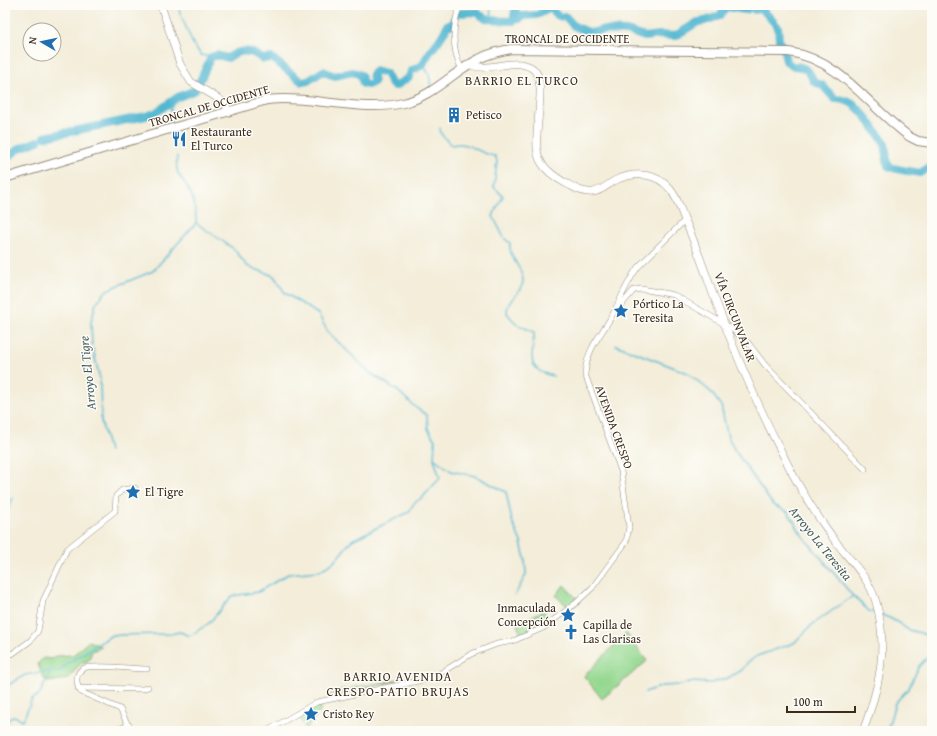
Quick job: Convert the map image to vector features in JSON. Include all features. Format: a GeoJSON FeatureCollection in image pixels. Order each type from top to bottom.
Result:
{"type":"FeatureCollection","features":[{"type":"Feature","properties":{"kind":"main road"},"geometry":{"type":"LineString","coordinates":[[161,5],[180,64],[192,82],[219,100],[226,106],[228,111]]}},
{"type":"Feature","properties":{"kind":"main road","name":"TRONCAL DE OCCIDENTE"},"geometry":{"type":"LineString","coordinates":[[6,179],[261,101],[285,98],[372,106],[403,103],[434,91],[470,64],[489,54],[511,49],[700,50],[800,53],[825,63],[910,137],[932,143]]}},
{"type":"Feature","properties":{"kind":"main road","name":"VÍA CIRCUNVALAR"},"geometry":{"type":"LineString","coordinates":[[470,64],[476,68],[515,64],[524,65],[532,68],[537,73],[540,96],[537,146],[539,160],[570,186],[588,193],[599,191],[614,181],[626,176],[639,174],[658,179],[670,188],[685,220],[747,379],[787,464],[810,504],[831,536],[869,584],[877,607],[883,644],[881,670],[863,731]]}},
{"type":"Feature","properties":{"kind":"street"},"geometry":{"type":"LineString","coordinates":[[459,7],[453,26],[457,59],[462,70]]}},
{"type":"Feature","properties":{"kind":"street","name":"AVENIDA CRESPO"},"geometry":{"type":"LineString","coordinates":[[266,731],[317,702],[433,678],[471,654],[497,644],[513,641],[543,628],[576,603],[592,588],[619,552],[628,535],[627,510],[621,471],[585,374],[589,351],[613,314],[622,293],[638,267],[685,220]]}},
{"type":"Feature","properties":{"kind":"street"},"geometry":{"type":"LineString","coordinates":[[613,314],[634,290],[642,288],[674,296],[725,324],[749,344],[765,365],[865,470]]}},
{"type":"Feature","properties":{"kind":"street"},"geometry":{"type":"LineString","coordinates":[[5,652],[12,654],[18,651],[38,631],[43,601],[67,550],[115,510],[116,496],[122,490],[135,488]]}},
{"type":"Feature","properties":{"kind":"street"},"geometry":{"type":"LineString","coordinates":[[78,688],[78,673],[84,668],[93,666],[146,669]]}},
{"type":"Feature","properties":{"kind":"street"},"geometry":{"type":"LineString","coordinates":[[78,688],[143,689],[148,687]]}},
{"type":"Feature","properties":{"kind":"street"},"geometry":{"type":"LineString","coordinates":[[78,688],[88,696],[120,710],[131,731]]}},
{"type":"Feature","properties":{"kind":"street"},"geometry":{"type":"LineString","coordinates":[[113,731],[129,725]]}},
{"type":"Feature","properties":{"kind":"green space"},"geometry":{"type":"Polygon","coordinates":[[[564,585],[577,599],[567,606],[556,596],[564,585]]]}},
{"type":"Feature","properties":{"kind":"green space"},"geometry":{"type":"Polygon","coordinates":[[[543,611],[551,619],[521,635],[517,623],[543,611]]]}},
{"type":"Feature","properties":{"kind":"green space"},"geometry":{"type":"Polygon","coordinates":[[[626,633],[647,661],[602,699],[584,676],[626,633]]]}},
{"type":"Feature","properties":{"kind":"green space"},"geometry":{"type":"Polygon","coordinates":[[[89,641],[102,647],[92,651],[89,660],[80,664],[68,679],[47,682],[43,677],[38,664],[43,658],[52,659],[55,656],[73,655],[89,641]]]}},
{"type":"Feature","properties":{"kind":"green space"},"geometry":{"type":"Polygon","coordinates":[[[405,678],[402,680],[328,696],[344,689],[347,691],[353,688],[405,678]]]}},
{"type":"Feature","properties":{"kind":"green space"},"geometry":{"type":"Polygon","coordinates":[[[321,705],[320,712],[306,729],[299,716],[312,708],[321,705]]]}},
{"type":"Feature","properties":{"kind":"waterway"},"geometry":{"type":"LineString","coordinates":[[177,5],[192,42],[201,55],[211,57]]}},
{"type":"Feature","properties":{"kind":"waterway"},"geometry":{"type":"LineString","coordinates":[[489,5],[493,19]]}},
{"type":"Feature","properties":{"kind":"waterway"},"geometry":{"type":"LineString","coordinates":[[460,13],[477,12],[489,19],[513,21],[515,10],[519,19],[523,16],[537,15],[551,8],[557,15],[566,17],[574,26],[591,33],[601,30],[627,31],[645,37],[659,35],[675,36],[698,22],[719,16],[726,7],[746,10],[751,7],[755,10],[759,8],[764,11],[778,27],[779,40],[783,49]]}},
{"type":"Feature","properties":{"kind":"waterway"},"geometry":{"type":"LineString","coordinates":[[199,83],[211,57],[217,55],[228,58],[232,55],[245,51],[254,53],[262,59],[272,58],[302,82],[308,81],[323,71],[334,76],[353,72],[361,75],[363,84],[368,85],[374,82],[372,74],[376,71],[386,73],[392,85],[396,86],[409,77],[411,71],[423,65],[427,56],[442,36],[447,25],[452,25],[454,19]]}},
{"type":"Feature","properties":{"kind":"waterway"},"geometry":{"type":"LineString","coordinates":[[785,56],[786,61],[792,66],[800,67],[806,70],[814,82],[822,85],[835,99],[848,101],[859,109],[882,138],[886,150],[888,166],[920,173],[932,165]]}},
{"type":"Feature","properties":{"kind":"waterway"},"geometry":{"type":"LineString","coordinates":[[423,65],[429,74],[431,88]]}},
{"type":"Feature","properties":{"kind":"waterway"},"geometry":{"type":"LineString","coordinates":[[45,137],[146,116],[155,113],[178,97],[195,90]]}},
{"type":"Feature","properties":{"kind":"waterway"},"geometry":{"type":"LineString","coordinates":[[171,126],[171,108],[178,97]]}},
{"type":"Feature","properties":{"kind":"waterway"},"geometry":{"type":"LineString","coordinates":[[440,128],[441,134],[452,145],[464,144],[489,155],[495,156],[497,161],[494,187],[503,196],[493,216],[504,238],[510,243],[511,254],[521,271],[523,281],[520,290],[509,303],[507,313],[516,324],[534,332],[532,354],[534,365],[537,369],[553,376]]}},
{"type":"Feature","properties":{"kind":"waterway"},"geometry":{"type":"LineString","coordinates":[[5,159],[20,148],[38,141]]}},
{"type":"Feature","properties":{"kind":"waterway"},"geometry":{"type":"LineString","coordinates":[[5,726],[9,719],[14,716],[23,720],[32,699],[39,695],[51,671],[60,671],[67,664],[112,635],[170,634],[180,632],[190,636],[209,623],[232,596],[258,592],[288,574],[319,571],[334,562],[352,540],[409,512],[414,503],[423,497],[440,478],[434,459],[435,440],[428,429],[427,415],[415,407],[398,391],[369,372],[328,332],[318,314],[285,293],[274,276],[247,266],[234,249],[196,223],[191,194],[178,173],[176,163],[177,156]]}},
{"type":"Feature","properties":{"kind":"waterway","name":"Arroyo El Tigre"},"geometry":{"type":"LineString","coordinates":[[92,345],[91,322],[96,303],[107,290],[153,271],[196,223]]}},
{"type":"Feature","properties":{"kind":"waterway","name":"Arroyo La Teresita"},"geometry":{"type":"LineString","coordinates":[[616,345],[688,373],[711,392],[721,406],[728,437],[734,449],[773,505],[788,512],[802,535],[852,595],[869,611],[876,613]]}},
{"type":"Feature","properties":{"kind":"waterway","name":"Arroyo El Tigre"},"geometry":{"type":"LineString","coordinates":[[93,349],[100,379],[101,421],[109,451]]}},
{"type":"Feature","properties":{"kind":"waterway"},"geometry":{"type":"LineString","coordinates":[[435,459],[451,471],[475,476],[506,492],[512,521],[521,542],[525,559],[526,575],[515,595]]}},
{"type":"Feature","properties":{"kind":"waterway"},"geometry":{"type":"LineString","coordinates":[[5,516],[13,498]]}},
{"type":"Feature","properties":{"kind":"waterway"},"geometry":{"type":"LineString","coordinates":[[645,692],[662,686],[680,685],[690,682],[711,683],[728,678],[742,670],[748,662],[757,656],[794,643],[813,624],[853,596]]}},
{"type":"Feature","properties":{"kind":"waterway","name":"Arroyo La Teresita"},"geometry":{"type":"LineString","coordinates":[[882,615],[893,619],[911,631],[924,634],[932,641]]}},
{"type":"Feature","properties":{"kind":"waterway"},"geometry":{"type":"LineString","coordinates":[[887,731],[895,703],[909,688],[919,666],[929,656],[932,649]]}},
{"type":"Feature","properties":{"kind":"waterway"},"geometry":{"type":"LineString","coordinates":[[5,687],[25,675],[51,671]]}},
{"type":"Feature","properties":{"kind":"waterway"},"geometry":{"type":"LineString","coordinates":[[5,726],[10,731]]}},
{"type":"Feature","properties":{"kind":"place","name":"Petisco"},"geometry":{"type":"Point","coordinates":[454,115]}},
{"type":"Feature","properties":{"kind":"place","name":"Restaurante El Turco"},"geometry":{"type":"Point","coordinates":[179,139]}},
{"type":"Feature","properties":{"kind":"place","name":"Pórtico La Teresita"},"geometry":{"type":"Point","coordinates":[621,311]}},
{"type":"Feature","properties":{"kind":"place","name":"El Tigre"},"geometry":{"type":"Point","coordinates":[133,492]}},
{"type":"Feature","properties":{"kind":"place","name":"Inmaculada Concepción"},"geometry":{"type":"Point","coordinates":[568,615]}},
{"type":"Feature","properties":{"kind":"place","name":"Capilla de Las Clarisas"},"geometry":{"type":"Point","coordinates":[571,632]}},
{"type":"Feature","properties":{"kind":"place","name":"Cristo Rey"},"geometry":{"type":"Point","coordinates":[311,714]}},
{"type":"Feature","properties":{"kind":"district","name":"BARRIO EL TURCO"},"geometry":{"type":"Point","coordinates":[522,80]}},
{"type":"Feature","properties":{"kind":"district","name":"BARRIO AVENIDA CRESPO-PATIO BRUJAS"},"geometry":{"type":"Point","coordinates":[398,684]}}]}
